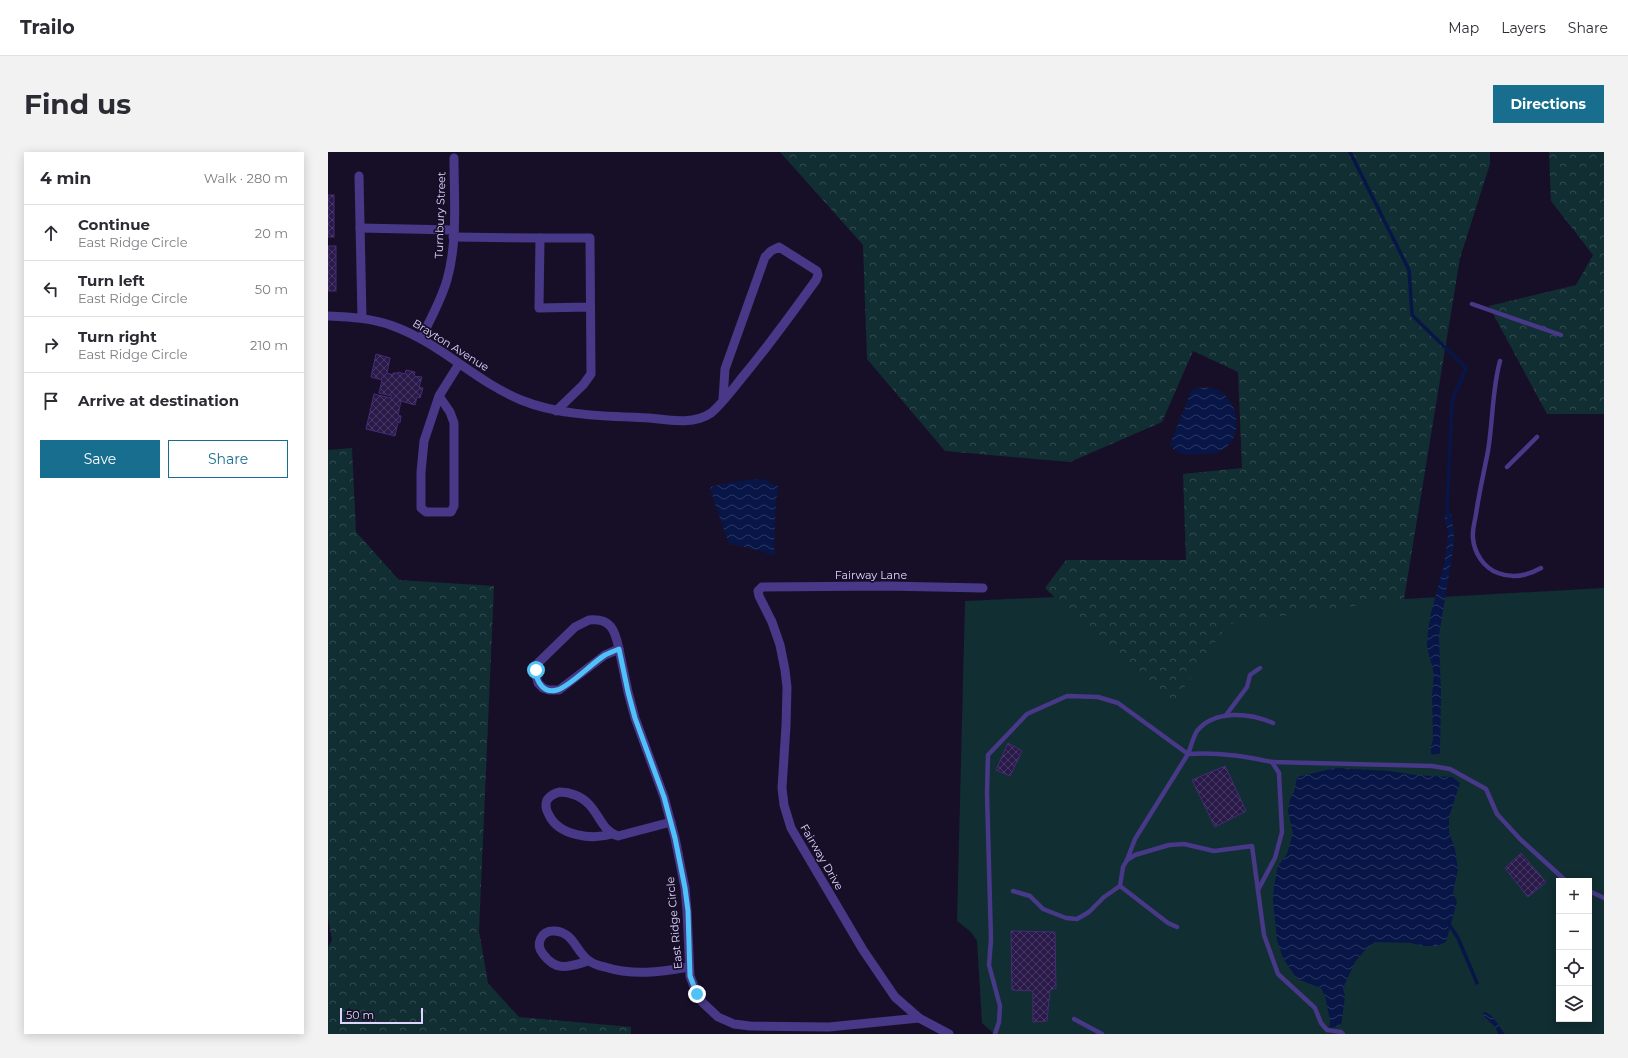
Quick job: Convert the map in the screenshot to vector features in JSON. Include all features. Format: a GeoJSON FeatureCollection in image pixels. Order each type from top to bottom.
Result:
{"type":"FeatureCollection","features":[{"type":"Feature","properties":{"kind":"street","name":"Turnbury Street"},"geometry":{"type":"LineString","coordinates":[[421,338],[444,289],[451,262],[454,233],[454,158]]}},
{"type":"Feature","properties":{"kind":"street"},"geometry":{"type":"LineString","coordinates":[[359,176],[362,318]]}},
{"type":"Feature","properties":{"kind":"street"},"geometry":{"type":"LineString","coordinates":[[360,228],[540,238],[590,238],[591,374],[583,385],[556,411]]}},
{"type":"Feature","properties":{"kind":"street"},"geometry":{"type":"LineString","coordinates":[[540,238],[539,308],[590,307]]}},
{"type":"Feature","properties":{"kind":"street","name":"Brayton Avenue"},"geometry":{"type":"LineString","coordinates":[[328,316],[362,318],[394,326],[421,338],[459,364],[508,394],[523,401],[556,411],[685,421],[699,418],[711,413],[723,399],[771,342],[816,280],[818,272],[779,247],[771,250],[765,258],[725,369],[723,399]]}},
{"type":"Feature","properties":{"kind":"street"},"geometry":{"type":"LineString","coordinates":[[439,396],[450,412],[454,423],[454,506],[451,512],[426,512],[421,508],[421,472],[424,441],[439,396],[459,364]]}},
{"type":"Feature","properties":{"kind":"street","name":"Fairway Lane"},"geometry":{"type":"LineString","coordinates":[[759,590],[762,587],[983,588]]}},
{"type":"Feature","properties":{"kind":"street","name":"Fairway Drive"},"geometry":{"type":"LineString","coordinates":[[759,590],[759,596],[772,622],[780,645],[785,670],[787,700],[782,788],[784,805],[791,828],[883,982],[895,998],[919,1018],[949,1034]]}},
{"type":"Feature","properties":{"kind":"street","name":"East Ridge Circle"},"geometry":{"type":"LineString","coordinates":[[619,649],[605,655],[559,690],[549,690],[543,688],[538,683],[536,675],[538,663],[580,624],[597,620],[608,624],[616,634],[635,718],[671,822],[685,888],[689,937],[689,967],[693,986],[701,1001],[718,1017],[734,1024],[750,1026],[828,1027],[919,1018]]}},
{"type":"Feature","properties":{"kind":"street"},"geometry":{"type":"LineString","coordinates":[[612,834],[604,836],[583,835],[571,833],[562,829],[549,816],[546,809],[547,800],[553,794],[561,792],[577,796],[590,805],[605,827],[612,834],[618,836],[671,822]]}},
{"type":"Feature","properties":{"kind":"street"},"geometry":{"type":"LineString","coordinates":[[589,961],[573,967],[556,965],[549,961],[541,953],[539,940],[546,932],[552,931],[564,933],[574,941],[589,961],[623,972],[642,974],[689,967]]}},
{"type":"Feature","properties":{"kind":"lane"},"geometry":{"type":"LineString","coordinates":[[1472,304],[1561,335]]}},
{"type":"Feature","properties":{"kind":"lane"},"geometry":{"type":"LineString","coordinates":[[1500,361],[1495,379],[1488,451],[1481,480],[1473,537],[1475,547],[1481,561],[1491,571],[1507,577],[1512,577],[1530,575],[1541,568]]}},
{"type":"Feature","properties":{"kind":"lane"},"geometry":{"type":"LineString","coordinates":[[1507,467],[1537,436]]}},
{"type":"Feature","properties":{"kind":"lane"},"geometry":{"type":"LineString","coordinates":[[1226,716],[1247,687],[1250,676],[1260,668]]}},
{"type":"Feature","properties":{"kind":"lane"},"geometry":{"type":"LineString","coordinates":[[994,1034],[999,1022],[1000,1006],[989,966],[991,940],[988,755],[1028,714],[1067,696],[1098,697],[1118,703],[1188,754],[1198,753],[1248,756],[1272,762],[1432,766],[1450,769],[1486,789],[1497,814],[1520,839],[1563,878]]}},
{"type":"Feature","properties":{"kind":"lane"},"geometry":{"type":"LineString","coordinates":[[1013,891],[1030,896],[1043,909],[1066,918],[1077,919],[1089,912],[1104,897],[1120,886],[1123,867],[1135,839],[1188,754],[1196,733],[1204,724],[1216,718],[1226,716],[1256,716],[1273,723]]}},
{"type":"Feature","properties":{"kind":"lane"},"geometry":{"type":"LineString","coordinates":[[1258,890],[1275,858],[1282,832],[1279,773],[1272,762]]}},
{"type":"Feature","properties":{"kind":"lane"},"geometry":{"type":"LineString","coordinates":[[1127,860],[1135,855],[1169,845],[1184,844],[1214,851],[1252,846],[1264,935],[1278,974],[1316,1008],[1321,1023],[1327,1030],[1342,1033]]}},
{"type":"Feature","properties":{"kind":"lane"},"geometry":{"type":"LineString","coordinates":[[1120,886],[1168,923],[1177,927]]}},
{"type":"Feature","properties":{"kind":"lane"},"geometry":{"type":"LineString","coordinates":[[1592,893],[1604,898]]}},
{"type":"Feature","properties":{"kind":"lane"},"geometry":{"type":"LineString","coordinates":[[1074,1019],[1102,1034]]}},
{"type":"Feature","properties":{"kind":"green space"},"geometry":{"type":"Polygon","coordinates":[[[780,152],[1490,152],[1490,164],[1460,258],[1404,599],[1228,624],[1170,708],[1045,588],[1066,560],[1186,560],[1183,474],[1242,468],[1238,372],[1193,351],[1162,422],[1070,462],[945,451],[867,359],[863,245],[780,152]]]}},
{"type":"Feature","properties":{"kind":"green space"},"geometry":{"type":"Polygon","coordinates":[[[1549,152],[1604,152],[1604,414],[1547,414],[1489,306],[1576,285],[1593,255],[1551,201],[1549,152]]]}},
{"type":"Feature","properties":{"kind":"green space"},"geometry":{"type":"Polygon","coordinates":[[[352,448],[356,532],[399,580],[494,586],[479,931],[488,983],[519,1017],[631,1027],[631,1034],[328,1034],[328,947],[332,940],[328,918],[328,450],[352,448]]]}},
{"type":"Feature","properties":{"kind":"green space"},"geometry":{"type":"Polygon","coordinates":[[[1604,588],[1604,1034],[994,1034],[982,1023],[977,941],[971,932],[957,921],[965,601],[1054,597],[1404,599],[1604,588]]]}},
{"type":"Feature","properties":{"kind":"water"},"geometry":{"type":"Polygon","coordinates":[[[1196,388],[1209,388],[1221,392],[1228,398],[1236,417],[1234,437],[1229,445],[1214,453],[1181,454],[1172,448],[1170,444],[1191,392],[1196,388]]]}},
{"type":"Feature","properties":{"kind":"water"},"geometry":{"type":"Polygon","coordinates":[[[762,479],[778,486],[776,501],[775,553],[773,556],[762,551],[731,544],[728,541],[710,489],[711,487],[730,483],[762,479]]]}},
{"type":"Feature","properties":{"kind":"water"},"geometry":{"type":"Polygon","coordinates":[[[1451,513],[1454,533],[1453,549],[1439,635],[1441,694],[1440,753],[1436,755],[1431,754],[1433,740],[1432,696],[1434,674],[1427,647],[1428,630],[1444,565],[1447,545],[1448,532],[1444,515],[1451,513]]]}},
{"type":"Feature","properties":{"kind":"water"},"geometry":{"type":"Polygon","coordinates":[[[1335,768],[1390,771],[1416,775],[1452,777],[1460,783],[1449,817],[1449,832],[1455,849],[1458,870],[1453,892],[1457,902],[1446,942],[1437,946],[1423,946],[1411,943],[1375,942],[1367,948],[1355,962],[1343,988],[1345,997],[1341,1026],[1329,1028],[1330,1021],[1325,996],[1321,988],[1297,979],[1283,958],[1277,940],[1273,900],[1278,866],[1287,854],[1293,833],[1288,811],[1297,777],[1335,768]]]}},
{"type":"Feature","properties":{"kind":"water"},"geometry":{"type":"Polygon","coordinates":[[[1485,1012],[1494,1019],[1505,1034],[1498,1034],[1496,1028],[1483,1015],[1485,1012]]]}},
{"type":"Feature","properties":{"kind":"building"},"geometry":{"type":"Polygon","coordinates":[[[328,195],[334,195],[334,237],[328,237],[328,195]]]}},
{"type":"Feature","properties":{"kind":"building"},"geometry":{"type":"Polygon","coordinates":[[[328,246],[336,246],[336,291],[328,291],[328,246]]]}},
{"type":"Feature","properties":{"kind":"building"},"geometry":{"type":"Polygon","coordinates":[[[376,354],[390,358],[387,373],[393,375],[393,373],[398,372],[405,374],[406,370],[415,372],[414,376],[422,377],[419,387],[423,388],[420,398],[417,397],[415,405],[401,401],[398,415],[401,416],[400,423],[398,422],[395,436],[366,429],[374,394],[391,398],[392,396],[379,393],[382,380],[371,377],[376,354]]]}},
{"type":"Feature","properties":{"kind":"building"},"geometry":{"type":"Polygon","coordinates":[[[1008,743],[1022,751],[1010,776],[996,770],[1008,743]]]}},
{"type":"Feature","properties":{"kind":"building"},"geometry":{"type":"Polygon","coordinates":[[[1225,766],[1246,811],[1215,827],[1192,780],[1225,766]]]}},
{"type":"Feature","properties":{"kind":"building"},"geometry":{"type":"Polygon","coordinates":[[[1521,853],[1546,882],[1528,897],[1505,868],[1521,853]]]}},
{"type":"Feature","properties":{"kind":"building"},"geometry":{"type":"Polygon","coordinates":[[[1011,931],[1055,932],[1056,988],[1050,990],[1047,1021],[1033,1022],[1033,991],[1012,990],[1011,931]]]}},
{"type":"Feature","properties":{"kind":"waterway"},"geometry":{"type":"LineString","coordinates":[[1350,152],[1409,270],[1412,315],[1466,368],[1452,401],[1447,508],[1449,517]]}},
{"type":"Feature","properties":{"kind":"waterway"},"geometry":{"type":"LineString","coordinates":[[1448,923],[1458,938],[1477,983]]}},
{"type":"Feature","properties":{"kind":"route"},"geometry":{"type":"LineString","coordinates":[[536,670],[538,683],[543,688],[556,691],[565,686],[605,655],[619,649],[635,718],[648,757],[664,797],[675,838],[688,911],[690,976],[697,994]]}}]}
